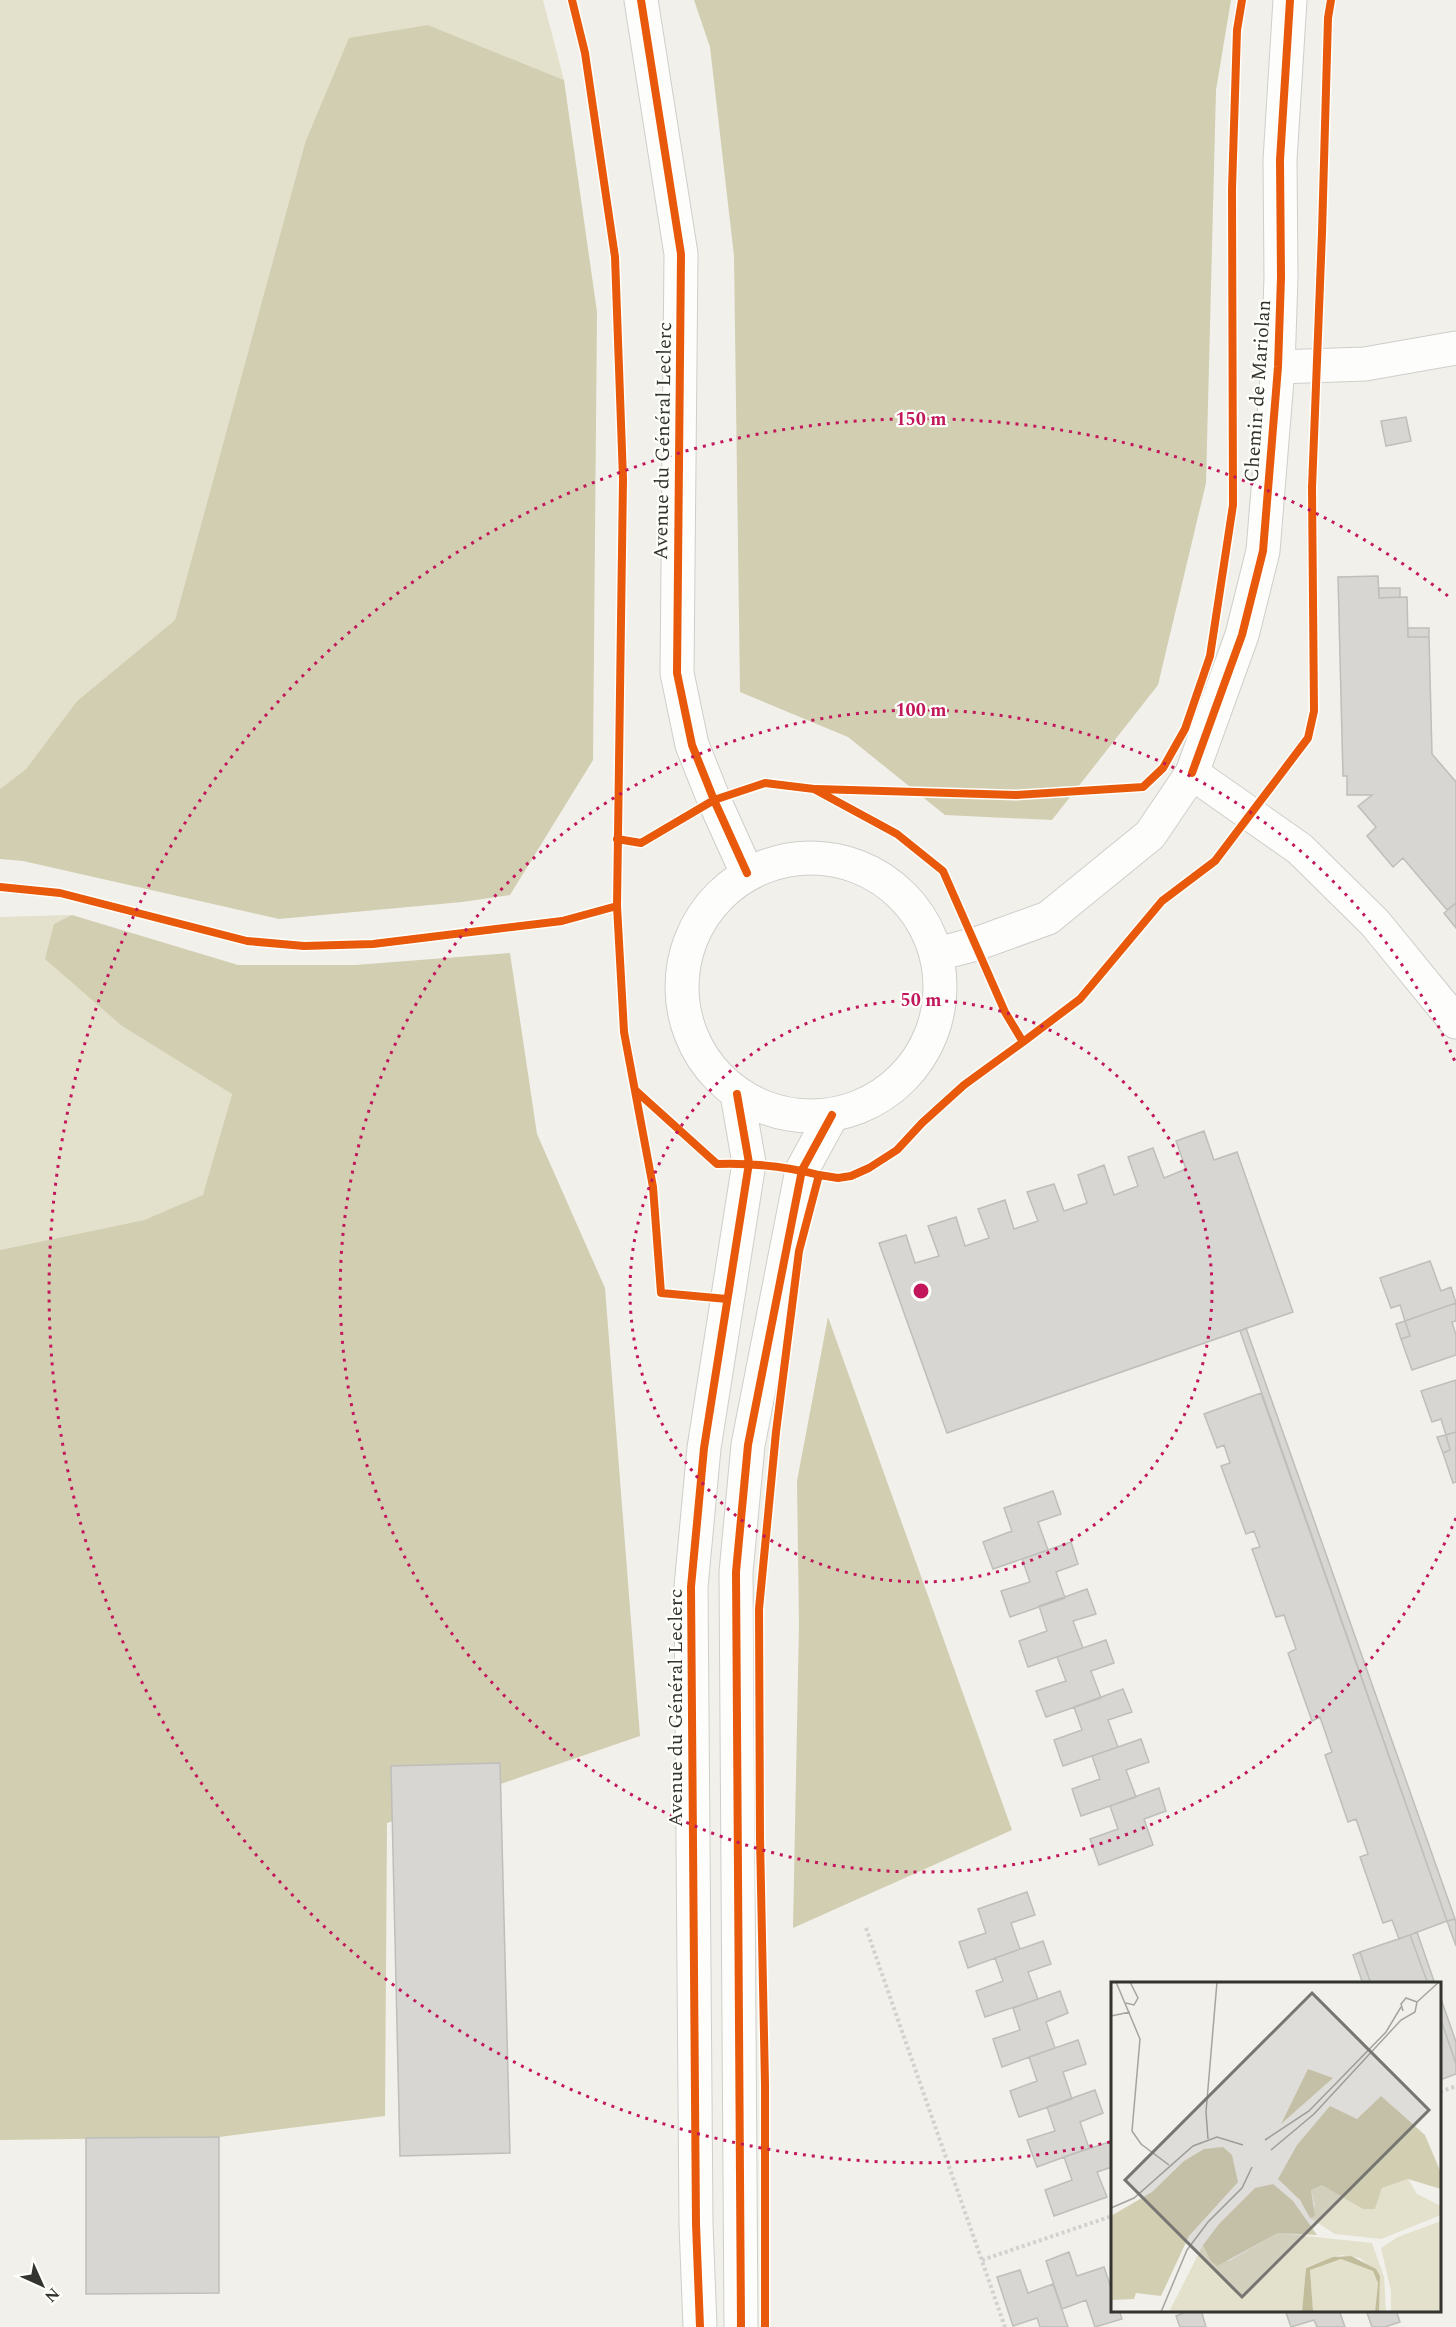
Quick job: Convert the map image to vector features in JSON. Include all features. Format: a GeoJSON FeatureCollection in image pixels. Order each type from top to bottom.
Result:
{"type":"FeatureCollection","features":[{"type":"Feature","properties":{"kind":"main road","name":"Avenue du Général Leclerc"},"geometry":{"type":"LineString","coordinates":[[641,0],[681,254],[677,673],[692,745],[747,873]]}},
{"type":"Feature","properties":{"kind":"main road","name":"Chemin de Mariolan"},"geometry":{"type":"LineString","coordinates":[[937,954],[976,944],[1048,918],[1150,835],[1192,773],[1242,635],[1263,551],[1278,367],[1281,277],[1280,160],[1290,0]]}},
{"type":"Feature","properties":{"kind":"main road"},"geometry":{"type":"LineString","coordinates":[[1278,367],[1365,364],[1456,348]]}},
{"type":"Feature","properties":{"kind":"main road"},"geometry":{"type":"LineString","coordinates":[[1192,773],[1300,849],[1376,923],[1456,1022]]}},
{"type":"Feature","properties":{"kind":"main road"},"geometry":{"type":"LineString","coordinates":[[824,858],[862,867],[896,888],[921,918],[937,954],[940,990],[935,1025],[919,1057],[896,1084],[866,1104],[832,1115],[799,1116],[777,1112],[737,1094],[705,1064],[686,1025],[681,981],[690,938],[713,901],[747,873],[785,859],[824,858]]}},
{"type":"Feature","properties":{"kind":"main road","name":"Avenue du Général Leclerc"},"geometry":{"type":"LineString","coordinates":[[700,2327],[696,2224],[691,1587],[704,1448],[749,1163],[737,1094]]}},
{"type":"Feature","properties":{"kind":"main road"},"geometry":{"type":"LineString","coordinates":[[741,2327],[736,1572],[748,1445],[802,1170],[832,1115]]}},
{"type":"Feature","properties":{"kind":"path"},"geometry":{"type":"LineString","coordinates":[[866,1928],[1005,2327]]}},
{"type":"Feature","properties":{"kind":"path"},"geometry":{"type":"LineString","coordinates":[[1441,2092],[1456,2086]]}},
{"type":"Feature","properties":{"kind":"path"},"geometry":{"type":"LineString","coordinates":[[982,2260],[1111,2217]]}},
{"type":"Feature","properties":{"kind":"shaded area"},"geometry":{"type":"Polygon","coordinates":[[[0,0],[543,0],[564,80],[428,25],[305,143],[175,620],[77,701],[26,769],[0,789],[0,0]]]}},
{"type":"Feature","properties":{"kind":"shaded area"},"geometry":{"type":"Polygon","coordinates":[[[694,0],[1231,0],[1216,90],[1206,483],[1158,685],[1052,820],[945,815],[848,737],[740,692],[734,256],[710,47],[694,0]]]}},
{"type":"Feature","properties":{"kind":"shaded area"},"geometry":{"type":"Polygon","coordinates":[[[428,25],[564,80],[597,312],[593,760],[510,895],[462,902],[279,919],[23,861],[0,859],[0,789],[26,769],[77,701],[175,620],[305,143],[349,38],[428,25]]]}},
{"type":"Feature","properties":{"kind":"shaded area"},"geometry":{"type":"Polygon","coordinates":[[[72,915],[54,925],[122,1026],[232,1093],[204,1195],[144,1220],[0,1250],[0,917],[72,915]]]}},
{"type":"Feature","properties":{"kind":"shaded area"},"geometry":{"type":"Polygon","coordinates":[[[72,915],[238,965],[355,965],[510,953],[537,1134],[605,1288],[640,1736],[387,1823],[385,2116],[219,2137],[0,2140],[0,1250],[144,1220],[203,1195],[232,1094],[122,1026],[45,959],[54,924],[72,915]]]}},
{"type":"Feature","properties":{"kind":"shaded area"},"geometry":{"type":"Polygon","coordinates":[[[828,1317],[1012,1830],[793,1928],[799,1624],[797,1481],[828,1317]]]}},
{"type":"Feature","properties":{"kind":"building"},"geometry":{"type":"Polygon","coordinates":[[[1406,417],[1411,441],[1386,446],[1381,421],[1406,417]]]}},
{"type":"Feature","properties":{"kind":"building"},"geometry":{"type":"Polygon","coordinates":[[[1378,576],[1379,598],[1407,597],[1408,637],[1429,637],[1432,754],[1456,782],[1456,903],[1447,910],[1403,858],[1393,867],[1367,836],[1376,827],[1358,806],[1372,795],[1347,795],[1347,776],[1343,776],[1338,577],[1378,576]]]}},
{"type":"Feature","properties":{"kind":"building"},"geometry":{"type":"Polygon","coordinates":[[[1379,588],[1400,588],[1400,597],[1379,598],[1379,588]]]}},
{"type":"Feature","properties":{"kind":"building"},"geometry":{"type":"Polygon","coordinates":[[[1408,628],[1429,628],[1429,637],[1408,637],[1408,628]]]}},
{"type":"Feature","properties":{"kind":"building"},"geometry":{"type":"Polygon","coordinates":[[[1456,903],[1456,928],[1444,913],[1456,903]]]}},
{"type":"Feature","properties":{"kind":"building"},"geometry":{"type":"Polygon","coordinates":[[[1204,1131],[1214,1160],[1237,1152],[1293,1312],[947,1433],[879,1243],[906,1235],[915,1263],[939,1256],[928,1226],[956,1217],[965,1246],[989,1238],[978,1209],[1005,1200],[1014,1229],[1038,1221],[1027,1192],[1054,1184],[1064,1211],[1087,1203],[1078,1175],[1104,1165],[1114,1195],[1138,1186],[1128,1157],[1153,1148],[1164,1178],[1186,1169],[1176,1141],[1204,1131]]]}},
{"type":"Feature","properties":{"kind":"building"},"geometry":{"type":"Polygon","coordinates":[[[1430,1261],[1441,1291],[1451,1287],[1456,1303],[1405,1321],[1400,1305],[1391,1308],[1380,1278],[1430,1261]]]}},
{"type":"Feature","properties":{"kind":"building"},"geometry":{"type":"Polygon","coordinates":[[[1456,1303],[1456,1321],[1452,1322],[1456,1335],[1456,1355],[1412,1370],[1401,1339],[1410,1336],[1405,1321],[1456,1303]]]}},
{"type":"Feature","properties":{"kind":"building"},"geometry":{"type":"Polygon","coordinates":[[[1405,1321],[1410,1336],[1401,1339],[1396,1324],[1405,1321]]]}},
{"type":"Feature","properties":{"kind":"building"},"geometry":{"type":"Polygon","coordinates":[[[1246,1328],[1455,1919],[1447,1921],[1240,1331],[1246,1328]]]}},
{"type":"Feature","properties":{"kind":"building"},"geometry":{"type":"Polygon","coordinates":[[[1456,1380],[1456,1432],[1446,1435],[1441,1419],[1432,1422],[1421,1391],[1456,1380]]]}},
{"type":"Feature","properties":{"kind":"building"},"geometry":{"type":"Polygon","coordinates":[[[1261,1393],[1447,1921],[1399,1939],[1392,1920],[1383,1923],[1360,1857],[1368,1854],[1356,1819],[1348,1822],[1325,1755],[1332,1752],[1320,1717],[1312,1721],[1288,1653],[1296,1649],[1284,1615],[1276,1617],[1252,1549],[1260,1547],[1254,1531],[1246,1534],[1221,1466],[1230,1463],[1224,1445],[1217,1448],[1204,1414],[1261,1393]]]}},
{"type":"Feature","properties":{"kind":"building"},"geometry":{"type":"Polygon","coordinates":[[[1456,1432],[1456,1482],[1453,1483],[1443,1453],[1450,1450],[1446,1435],[1456,1432]]]}},
{"type":"Feature","properties":{"kind":"building"},"geometry":{"type":"Polygon","coordinates":[[[1446,1435],[1450,1450],[1443,1453],[1437,1437],[1446,1435]]]}},
{"type":"Feature","properties":{"kind":"building"},"geometry":{"type":"Polygon","coordinates":[[[1053,1491],[1061,1514],[1038,1522],[1048,1550],[993,1569],[983,1542],[1012,1531],[1004,1508],[1053,1491]]]}},
{"type":"Feature","properties":{"kind":"building"},"geometry":{"type":"Polygon","coordinates":[[[1071,1542],[1078,1564],[1056,1572],[1065,1598],[1010,1617],[1001,1591],[1030,1582],[1022,1559],[1071,1542]]]}},
{"type":"Feature","properties":{"kind":"building"},"geometry":{"type":"Polygon","coordinates":[[[1087,1589],[1096,1614],[1073,1621],[1083,1648],[1028,1667],[1019,1641],[1047,1631],[1039,1606],[1087,1589]]]}},
{"type":"Feature","properties":{"kind":"building"},"geometry":{"type":"Polygon","coordinates":[[[1106,1640],[1114,1663],[1091,1671],[1101,1698],[1046,1717],[1036,1691],[1066,1681],[1057,1657],[1106,1640]]]}},
{"type":"Feature","properties":{"kind":"building"},"geometry":{"type":"Polygon","coordinates":[[[1123,1689],[1132,1712],[1108,1720],[1118,1747],[1063,1766],[1054,1740],[1082,1730],[1074,1707],[1123,1689]]]}},
{"type":"Feature","properties":{"kind":"building"},"geometry":{"type":"Polygon","coordinates":[[[1141,1739],[1149,1762],[1126,1770],[1136,1797],[1081,1816],[1072,1789],[1100,1779],[1092,1756],[1141,1739]]]}},
{"type":"Feature","properties":{"kind":"building"},"geometry":{"type":"Polygon","coordinates":[[[500,1763],[510,2153],[400,2156],[391,1766],[500,1763]]]}},
{"type":"Feature","properties":{"kind":"building"},"geometry":{"type":"Polygon","coordinates":[[[1159,1788],[1166,1811],[1144,1819],[1153,1845],[1099,1865],[1090,1839],[1118,1829],[1110,1806],[1159,1788]]]}},
{"type":"Feature","properties":{"kind":"building"},"geometry":{"type":"Polygon","coordinates":[[[1027,1892],[1035,1915],[1011,1923],[1020,1949],[968,1968],[959,1942],[986,1933],[978,1909],[1027,1892]]]}},
{"type":"Feature","properties":{"kind":"building"},"geometry":{"type":"Polygon","coordinates":[[[1455,1919],[1456,1923],[1456,1946],[1447,1921],[1455,1919]]]}},
{"type":"Feature","properties":{"kind":"building"},"geometry":{"type":"Polygon","coordinates":[[[1417,1932],[1434,1982],[1427,1982],[1410,1935],[1417,1932]]]}},
{"type":"Feature","properties":{"kind":"building"},"geometry":{"type":"Polygon","coordinates":[[[1410,1935],[1427,1982],[1370,1982],[1360,1952],[1410,1935]]]}},
{"type":"Feature","properties":{"kind":"building"},"geometry":{"type":"Polygon","coordinates":[[[1043,1941],[1051,1964],[1028,1972],[1038,1999],[985,2017],[976,1991],[1003,1981],[995,1958],[1043,1941]]]}},
{"type":"Feature","properties":{"kind":"building"},"geometry":{"type":"Polygon","coordinates":[[[1360,1952],[1370,1982],[1362,1982],[1353,1955],[1360,1952]]]}},
{"type":"Feature","properties":{"kind":"building"},"geometry":{"type":"Polygon","coordinates":[[[1060,1991],[1068,2013],[1046,2022],[1055,2048],[1002,2067],[993,2039],[1020,2030],[1013,2008],[1060,1991]]]}},
{"type":"Feature","properties":{"kind":"building"},"geometry":{"type":"Polygon","coordinates":[[[1441,1999],[1456,2042],[1456,2064],[1441,2020],[1441,1999]]]}},
{"type":"Feature","properties":{"kind":"building"},"geometry":{"type":"Polygon","coordinates":[[[1441,2020],[1456,2064],[1456,2074],[1441,2080],[1441,2020]]]}},
{"type":"Feature","properties":{"kind":"building"},"geometry":{"type":"Polygon","coordinates":[[[1078,2040],[1086,2064],[1063,2072],[1072,2099],[1019,2117],[1010,2091],[1037,2081],[1029,2057],[1078,2040]]]}},
{"type":"Feature","properties":{"kind":"building"},"geometry":{"type":"Polygon","coordinates":[[[1095,2090],[1103,2113],[1080,2122],[1089,2148],[1037,2167],[1027,2140],[1055,2131],[1047,2107],[1095,2090]]]}},
{"type":"Feature","properties":{"kind":"building"},"geometry":{"type":"Polygon","coordinates":[[[219,2137],[219,2293],[86,2294],[86,2138],[219,2137]]]}},
{"type":"Feature","properties":{"kind":"building"},"geometry":{"type":"Polygon","coordinates":[[[1111,2141],[1111,2167],[1097,2172],[1107,2197],[1054,2216],[1045,2190],[1072,2180],[1064,2157],[1111,2141]]]}},
{"type":"Feature","properties":{"kind":"building"},"geometry":{"type":"Polygon","coordinates":[[[1069,2252],[1077,2276],[1104,2267],[1111,2288],[1111,2312],[1120,2312],[1122,2319],[1095,2327],[1086,2300],[1062,2309],[1046,2261],[1069,2252]]]}},
{"type":"Feature","properties":{"kind":"building"},"geometry":{"type":"Polygon","coordinates":[[[1020,2270],[1028,2293],[1053,2284],[1068,2327],[1040,2327],[1037,2318],[1013,2326],[997,2277],[1020,2270]]]}},
{"type":"Feature","properties":{"kind":"building"},"geometry":{"type":"Polygon","coordinates":[[[1186,2312],[1202,2312],[1206,2327],[1180,2327],[1176,2316],[1186,2312]]]}},
{"type":"Feature","properties":{"kind":"building"},"geometry":{"type":"Polygon","coordinates":[[[1286,2312],[1340,2312],[1345,2327],[1317,2327],[1314,2320],[1291,2327],[1286,2312]]]}},
{"type":"Feature","properties":{"kind":"building"},"geometry":{"type":"Polygon","coordinates":[[[1367,2312],[1397,2312],[1400,2322],[1385,2327],[1372,2327],[1367,2312]]]}},
{"type":"Feature","properties":{"kind":"cycle path"},"geometry":{"type":"LineString","coordinates":[[572,0],[585,53],[615,257],[623,479],[617,906],[624,1032],[653,1187],[661,1293],[727,1299]]}},
{"type":"Feature","properties":{"kind":"cycle path"},"geometry":{"type":"LineString","coordinates":[[641,0],[681,254],[677,673],[692,745],[747,873]]}},
{"type":"Feature","properties":{"kind":"cycle path"},"geometry":{"type":"LineString","coordinates":[[817,789],[1016,795],[1143,787],[1163,768],[1185,729],[1210,656],[1233,505],[1232,189],[1237,30],[1242,0]]}},
{"type":"Feature","properties":{"kind":"cycle path"},"geometry":{"type":"LineString","coordinates":[[1192,773],[1242,635],[1263,551],[1278,367],[1281,277],[1280,160],[1290,0]]}},
{"type":"Feature","properties":{"kind":"cycle path"},"geometry":{"type":"LineString","coordinates":[[617,839],[641,843],[714,800],[765,783],[814,789],[897,834],[943,871],[1005,1012],[1023,1042],[1080,999],[1162,901],[1215,861],[1308,738],[1314,711],[1312,488],[1328,18],[1331,0]]}},
{"type":"Feature","properties":{"kind":"cycle path"},"geometry":{"type":"LineString","coordinates":[[0,887],[60,893],[247,941],[304,946],[373,944],[562,921],[617,906]]}},
{"type":"Feature","properties":{"kind":"cycle path"},"geometry":{"type":"LineString","coordinates":[[819,1175],[838,1178],[851,1176],[869,1168],[897,1150],[922,1123],[964,1085],[1023,1042]]}},
{"type":"Feature","properties":{"kind":"cycle path"},"geometry":{"type":"LineString","coordinates":[[635,1090],[717,1164],[768,1166],[819,1175],[799,1251],[776,1432],[759,1609],[760,1838],[765,2084],[765,2327]]}},
{"type":"Feature","properties":{"kind":"cycle path"},"geometry":{"type":"LineString","coordinates":[[700,2327],[696,2224],[691,1587],[704,1448],[749,1163],[737,1094]]}},
{"type":"Feature","properties":{"kind":"cycle path"},"geometry":{"type":"LineString","coordinates":[[741,2327],[736,1572],[748,1445],[802,1170],[832,1115]]}}]}
